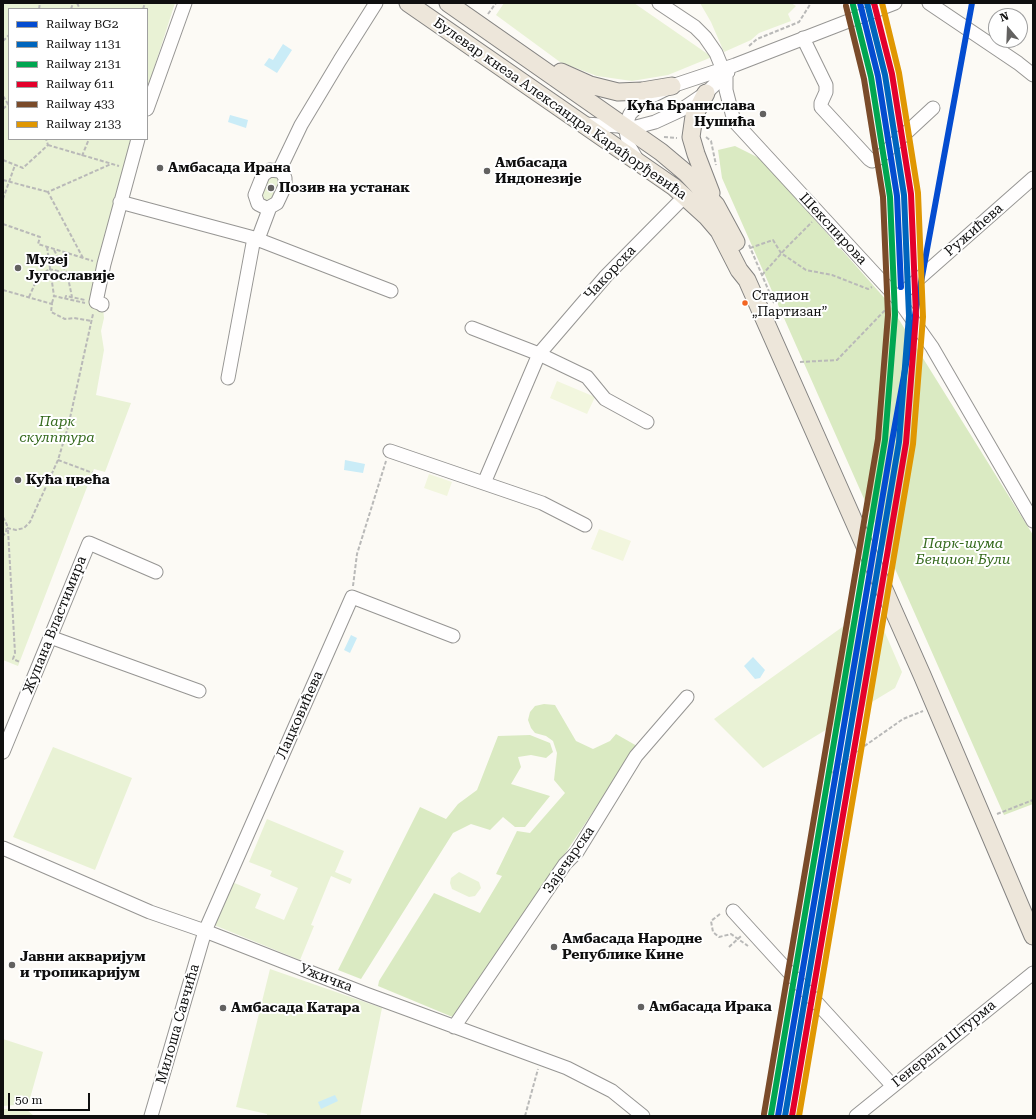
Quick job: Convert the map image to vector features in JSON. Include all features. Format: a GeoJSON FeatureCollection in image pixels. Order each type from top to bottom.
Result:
{"type":"FeatureCollection","features":[{"type":"Feature","properties":{"kind":"main road","name":"Булевар кнеза Александра Карађорђевића"},"geometry":{"type":"LineString","coordinates":[[408,3],[584,124],[685,196],[719,231],[739,270],[754,277]]}},
{"type":"Feature","properties":{"kind":"main road","name":"Булевар кнеза Александра Карађорђевића"},"geometry":{"type":"LineString","coordinates":[[448,3],[661,152],[686,173],[716,205],[746,267],[754,277],[1033,936]]}},
{"type":"Feature","properties":{"kind":"main road"},"geometry":{"type":"LineString","coordinates":[[540,66],[590,85],[618,92],[642,91],[672,86]]}},
{"type":"Feature","properties":{"kind":"main road"},"geometry":{"type":"LineString","coordinates":[[706,92],[694,116],[691,137],[700,167],[716,205]]}},
{"type":"Feature","properties":{"kind":"street"},"geometry":{"type":"LineString","coordinates":[[148,106],[185,3]]}},
{"type":"Feature","properties":{"kind":"street"},"geometry":{"type":"LineString","coordinates":[[279,171],[302,125],[340,60],[376,3]]}},
{"type":"Feature","properties":{"kind":"street","name":"Шекспирова"},"geometry":{"type":"LineString","coordinates":[[659,3],[696,28],[705,37],[728,70],[726,90],[732,116],[737,126],[897,298],[932,347],[1032,518]]}},
{"type":"Feature","properties":{"kind":"street"},"geometry":{"type":"LineString","coordinates":[[640,164],[629,146],[625,126],[630,114],[641,102],[672,86],[728,70],[804,38],[895,3]]}},
{"type":"Feature","properties":{"kind":"street"},"geometry":{"type":"LineString","coordinates":[[929,3],[1018,63],[1033,75]]}},
{"type":"Feature","properties":{"kind":"street"},"geometry":{"type":"LineString","coordinates":[[804,38],[826,85],[826,92],[821,103],[822,107],[868,159],[872,161],[879,158],[932,108]]}},
{"type":"Feature","properties":{"kind":"street"},"geometry":{"type":"LineString","coordinates":[[584,124],[639,126],[665,118],[706,92],[728,70]]}},
{"type":"Feature","properties":{"kind":"street"},"geometry":{"type":"LineString","coordinates":[[706,92],[719,96],[729,104]]}},
{"type":"Feature","properties":{"kind":"street"},"geometry":{"type":"LineString","coordinates":[[96,305],[104,264],[138,140]]}},
{"type":"Feature","properties":{"kind":"street"},"geometry":{"type":"LineString","coordinates":[[228,378],[256,238],[270,208],[278,203],[285,186],[285,178],[279,171],[275,170],[266,172],[255,191],[255,200],[258,204],[266,208],[270,208]]}},
{"type":"Feature","properties":{"kind":"street","name":"Ружићева"},"geometry":{"type":"LineString","coordinates":[[897,298],[1033,178]]}},
{"type":"Feature","properties":{"kind":"street","name":"Чакорска"},"geometry":{"type":"LineString","coordinates":[[484,483],[539,354],[606,276],[685,196]]}},
{"type":"Feature","properties":{"kind":"street"},"geometry":{"type":"LineString","coordinates":[[120,202],[256,238],[392,291]]}},
{"type":"Feature","properties":{"kind":"street"},"geometry":{"type":"LineString","coordinates":[[472,328],[539,354],[587,377],[605,399],[647,422]]}},
{"type":"Feature","properties":{"kind":"street"},"geometry":{"type":"LineString","coordinates":[[390,451],[542,503],[585,525]]}},
{"type":"Feature","properties":{"kind":"street","name":"Жупана Властимира"},"geometry":{"type":"LineString","coordinates":[[3,752],[89,543],[156,572]]}},
{"type":"Feature","properties":{"kind":"street"},"geometry":{"type":"LineString","coordinates":[[352,598],[453,636]]}},
{"type":"Feature","properties":{"kind":"street","name":"Лацковићева"},"geometry":{"type":"LineString","coordinates":[[204,931],[352,598]]}},
{"type":"Feature","properties":{"kind":"street"},"geometry":{"type":"LineString","coordinates":[[50,637],[199,691]]}},
{"type":"Feature","properties":{"kind":"street","name":"Зајечарска"},"geometry":{"type":"LineString","coordinates":[[454,1027],[564,864],[577,852],[636,756],[687,697]]}},
{"type":"Feature","properties":{"kind":"street","name":"Ужичка"},"geometry":{"type":"LineString","coordinates":[[4,852],[150,912],[204,931],[454,1027],[541,1057],[596,1081],[612,1091],[643,1116]]}},
{"type":"Feature","properties":{"kind":"street"},"geometry":{"type":"LineString","coordinates":[[733,911],[892,1085]]}},
{"type":"Feature","properties":{"kind":"street","name":"Милоша Савчића"},"geometry":{"type":"LineString","coordinates":[[151,1116],[204,931]]}},
{"type":"Feature","properties":{"kind":"street","name":"Генерала Штурма"},"geometry":{"type":"LineString","coordinates":[[856,1116],[892,1085],[1033,973]]}},
{"type":"Feature","properties":{"kind":"path"},"geometry":{"type":"LineString","coordinates":[[493,19],[487,15],[496,3]]}},
{"type":"Feature","properties":{"kind":"path"},"geometry":{"type":"LineString","coordinates":[[746,49],[757,39],[799,22],[811,3]]}},
{"type":"Feature","properties":{"kind":"path"},"geometry":{"type":"LineString","coordinates":[[46,140],[48,145]]}},
{"type":"Feature","properties":{"kind":"path"},"geometry":{"type":"LineString","coordinates":[[82,156],[89,140]]}},
{"type":"Feature","properties":{"kind":"path"},"geometry":{"type":"LineString","coordinates":[[3,180],[48,192],[111,164],[48,145]]}},
{"type":"Feature","properties":{"kind":"path"},"geometry":{"type":"LineString","coordinates":[[3,160],[23,168],[48,145]]}},
{"type":"Feature","properties":{"kind":"path"},"geometry":{"type":"LineString","coordinates":[[3,199],[16,165]]}},
{"type":"Feature","properties":{"kind":"path"},"geometry":{"type":"LineString","coordinates":[[48,192],[83,258]]}},
{"type":"Feature","properties":{"kind":"path"},"geometry":{"type":"LineString","coordinates":[[754,277],[781,253],[820,214]]}},
{"type":"Feature","properties":{"kind":"path"},"geometry":{"type":"LineString","coordinates":[[3,224],[40,237],[38,244],[104,264]]}},
{"type":"Feature","properties":{"kind":"path"},"geometry":{"type":"LineString","coordinates":[[750,248],[773,240],[781,253],[806,270],[832,275],[868,289],[881,282]]}},
{"type":"Feature","properties":{"kind":"path"},"geometry":{"type":"LineString","coordinates":[[47,247],[54,296],[51,312],[65,319],[74,318],[92,321]]}},
{"type":"Feature","properties":{"kind":"path"},"geometry":{"type":"LineString","coordinates":[[53,249],[67,273],[72,298]]}},
{"type":"Feature","properties":{"kind":"path"},"geometry":{"type":"LineString","coordinates":[[49,269],[67,273]]}},
{"type":"Feature","properties":{"kind":"path"},"geometry":{"type":"LineString","coordinates":[[29,297],[37,279],[49,269]]}},
{"type":"Feature","properties":{"kind":"path"},"geometry":{"type":"LineString","coordinates":[[3,290],[52,304]]}},
{"type":"Feature","properties":{"kind":"path"},"geometry":{"type":"LineString","coordinates":[[54,296],[96,305]]}},
{"type":"Feature","properties":{"kind":"path"},"geometry":{"type":"LineString","coordinates":[[65,299],[66,296],[96,305]]}},
{"type":"Feature","properties":{"kind":"path"},"geometry":{"type":"LineString","coordinates":[[800,362],[837,360],[897,298]]}},
{"type":"Feature","properties":{"kind":"path"},"geometry":{"type":"LineString","coordinates":[[7,529],[24,528],[30,522],[58,460],[68,427],[96,305]]}},
{"type":"Feature","properties":{"kind":"path"},"geometry":{"type":"LineString","coordinates":[[60,427],[68,427]]}},
{"type":"Feature","properties":{"kind":"path"},"geometry":{"type":"LineString","coordinates":[[352,598],[357,554],[390,451]]}},
{"type":"Feature","properties":{"kind":"path"},"geometry":{"type":"LineString","coordinates":[[58,460],[93,473]]}},
{"type":"Feature","properties":{"kind":"path"},"geometry":{"type":"LineString","coordinates":[[3,517],[6,521],[7,529],[15,653],[13,659],[20,662]]}},
{"type":"Feature","properties":{"kind":"path"},"geometry":{"type":"LineString","coordinates":[[3,536],[7,529]]}},
{"type":"Feature","properties":{"kind":"path"},"geometry":{"type":"LineString","coordinates":[[832,773],[856,752],[903,719],[935,705]]}},
{"type":"Feature","properties":{"kind":"path"},"geometry":{"type":"LineString","coordinates":[[997,814],[1033,800]]}},
{"type":"Feature","properties":{"kind":"path"},"geometry":{"type":"LineString","coordinates":[[720,914],[711,921],[713,932],[719,937],[731,934],[752,949]]}},
{"type":"Feature","properties":{"kind":"path"},"geometry":{"type":"LineString","coordinates":[[729,947],[733,943]]}},
{"type":"Feature","properties":{"kind":"path"},"geometry":{"type":"LineString","coordinates":[[525,1116],[541,1057]]}},
{"type":"Feature","properties":{"kind":"green space","name":"Парк скулптура"},"geometry":{"type":"Polygon","coordinates":[[[3,3],[175,3],[148,87],[148,8],[8,8],[8,140],[131,140],[116,193],[124,196],[102,297],[104,318],[101,331],[104,350],[96,395],[131,403],[105,472],[94,469],[18,666],[3,660],[3,3]]]}},
{"type":"Feature","properties":{"kind":"green space"},"geometry":{"type":"Polygon","coordinates":[[[504,3],[634,3],[712,57],[668,75],[632,81],[597,76],[560,62],[496,15],[504,3]]]}},
{"type":"Feature","properties":{"kind":"green space"},"geometry":{"type":"Polygon","coordinates":[[[700,3],[791,3],[796,6],[788,14],[791,21],[759,33],[751,40],[724,52],[711,22],[700,3]]]}},
{"type":"Feature","properties":{"kind":"green space","name":"Парк-шума Бенцион Були"},"geometry":{"type":"Polygon","coordinates":[[[735,146],[761,159],[888,302],[1033,535],[1033,804],[1004,815],[722,178],[718,150],[735,146]]]}},
{"type":"Feature","properties":{"kind":"green space"},"geometry":{"type":"Polygon","coordinates":[[[277,176],[280,181],[273,199],[265,200],[262,193],[269,179],[277,176]]]}},
{"type":"Feature","properties":{"kind":"green space"},"geometry":{"type":"Polygon","coordinates":[[[557,381],[595,397],[587,414],[550,398],[557,381]]]}},
{"type":"Feature","properties":{"kind":"green space"},"geometry":{"type":"Polygon","coordinates":[[[429,474],[452,482],[447,496],[424,488],[429,474]]]}},
{"type":"Feature","properties":{"kind":"green space"},"geometry":{"type":"Polygon","coordinates":[[[599,529],[631,541],[623,561],[591,549],[599,529]]]}},
{"type":"Feature","properties":{"kind":"green space"},"geometry":{"type":"Polygon","coordinates":[[[873,605],[902,672],[895,688],[763,768],[714,719],[873,605]]]}},
{"type":"Feature","properties":{"kind":"green space"},"geometry":{"type":"Polygon","coordinates":[[[544,704],[555,705],[576,741],[593,749],[610,741],[616,734],[637,746],[455,1018],[378,986],[379,981],[434,893],[480,913],[502,876],[496,874],[517,831],[530,833],[565,793],[554,780],[557,753],[553,741],[546,736],[535,733],[528,720],[530,712],[535,706],[544,704]]]}},
{"type":"Feature","properties":{"kind":"green space"},"geometry":{"type":"Polygon","coordinates":[[[530,735],[550,743],[553,752],[546,758],[531,755],[518,757],[521,767],[511,784],[550,796],[525,827],[515,827],[503,817],[490,830],[471,824],[453,833],[361,979],[338,970],[420,807],[446,819],[458,804],[477,790],[498,736],[530,735]]]}},
{"type":"Feature","properties":{"kind":"green space"},"geometry":{"type":"Polygon","coordinates":[[[53,747],[132,778],[95,870],[13,837],[53,747]]]}},
{"type":"Feature","properties":{"kind":"green space"},"geometry":{"type":"Polygon","coordinates":[[[267,819],[344,851],[335,872],[352,879],[350,884],[331,876],[311,925],[314,926],[300,960],[214,925],[232,882],[261,894],[255,908],[284,920],[298,888],[270,876],[272,871],[249,862],[267,819]]]}},
{"type":"Feature","properties":{"kind":"green space"},"geometry":{"type":"Polygon","coordinates":[[[459,872],[479,882],[481,888],[475,896],[469,897],[452,889],[450,883],[451,878],[459,872]]]}},
{"type":"Feature","properties":{"kind":"green space"},"geometry":{"type":"Polygon","coordinates":[[[270,969],[382,1008],[360,1116],[267,1116],[267,1114],[236,1107],[270,969]]]}},
{"type":"Feature","properties":{"kind":"green space"},"geometry":{"type":"Polygon","coordinates":[[[3,1039],[43,1052],[29,1102],[26,1104],[3,1106],[3,1039]]]}},
{"type":"Feature","properties":{"kind":"green space"},"geometry":{"type":"Polygon","coordinates":[[[3,1109],[26,1109],[34,1116],[3,1116],[3,1109]]]}},
{"type":"Feature","properties":{"kind":"water"},"geometry":{"type":"Polygon","coordinates":[[[283,44],[292,50],[277,73],[264,65],[269,58],[273,60],[283,44]]]}},
{"type":"Feature","properties":{"kind":"water"},"geometry":{"type":"Polygon","coordinates":[[[230,115],[248,120],[246,128],[228,122],[230,115]]]}},
{"type":"Feature","properties":{"kind":"water"},"geometry":{"type":"Polygon","coordinates":[[[345,460],[365,464],[363,473],[344,470],[345,460]]]}},
{"type":"Feature","properties":{"kind":"water"},"geometry":{"type":"Polygon","coordinates":[[[351,635],[357,638],[350,653],[344,650],[351,635]]]}},
{"type":"Feature","properties":{"kind":"water"},"geometry":{"type":"Polygon","coordinates":[[[753,657],[765,670],[760,678],[755,679],[744,666],[753,657]]]}},
{"type":"Feature","properties":{"kind":"water"},"geometry":{"type":"Polygon","coordinates":[[[335,1095],[338,1101],[321,1109],[318,1102],[335,1095]]]}},
{"type":"Feature","properties":{"kind":"rail line","name":"BG2"},"geometry":{"type":"LineString","coordinates":[[860,3],[878,76],[897,196],[901,287]]}},
{"type":"Feature","properties":{"kind":"rail line","name":"1131"},"geometry":{"type":"LineString","coordinates":[[785,1116],[899,442],[909,316],[904,195],[885,75],[867,3]]}},
{"type":"Feature","properties":{"kind":"rail line","name":"611"},"geometry":{"type":"LineString","coordinates":[[792,1116],[906,443],[916,316],[911,194],[892,74],[874,3]]}},
{"type":"Feature","properties":{"kind":"rail line","name":"2133"},"geometry":{"type":"LineString","coordinates":[[799,1116],[913,444],[923,317],[918,193],[899,73],[882,3]]}},
{"type":"Feature","properties":{"kind":"rail line","name":"BG2"},"geometry":{"type":"LineString","coordinates":[[778,1116],[892,441],[972,3]]}},
{"type":"Feature","properties":{"kind":"rail line","name":"2131"},"geometry":{"type":"LineString","coordinates":[[771,1115],[885,440],[895,315],[890,197],[871,77],[853,5]]}},
{"type":"Feature","properties":{"kind":"rail line","name":"433"},"geometry":{"type":"LineString","coordinates":[[764,1114],[878,439],[888,315],[883,197],[864,79],[846,6]]}},
{"type":"Feature","properties":{"kind":"place","name":"Кућа Бранислава Нушића"},"geometry":{"type":"Point","coordinates":[763,114]}},
{"type":"Feature","properties":{"kind":"place","name":"Амбасада Ирана"},"geometry":{"type":"Point","coordinates":[160,168]}},
{"type":"Feature","properties":{"kind":"place","name":"Амбасада Индонезије"},"geometry":{"type":"Point","coordinates":[487,171]}},
{"type":"Feature","properties":{"kind":"place","name":"Позив на устанак"},"geometry":{"type":"Point","coordinates":[271,188]}},
{"type":"Feature","properties":{"kind":"place","name":"Музеј Југославије"},"geometry":{"type":"Point","coordinates":[18,268]}},
{"type":"Feature","properties":{"kind":"place","name":"Стадион „Партизан”"},"geometry":{"type":"Point","coordinates":[745,303]}},
{"type":"Feature","properties":{"kind":"place","name":"Кућа цвећа"},"geometry":{"type":"Point","coordinates":[18,480]}},
{"type":"Feature","properties":{"kind":"place","name":"Амбасада Народне Републике Кине"},"geometry":{"type":"Point","coordinates":[554,947]}},
{"type":"Feature","properties":{"kind":"place","name":"Јавни акваријум и тропикаријум"},"geometry":{"type":"Point","coordinates":[12,965]}},
{"type":"Feature","properties":{"kind":"place","name":"Амбасада Ирака"},"geometry":{"type":"Point","coordinates":[641,1007]}},
{"type":"Feature","properties":{"kind":"place","name":"Амбасада Катара"},"geometry":{"type":"Point","coordinates":[223,1008]}}]}
